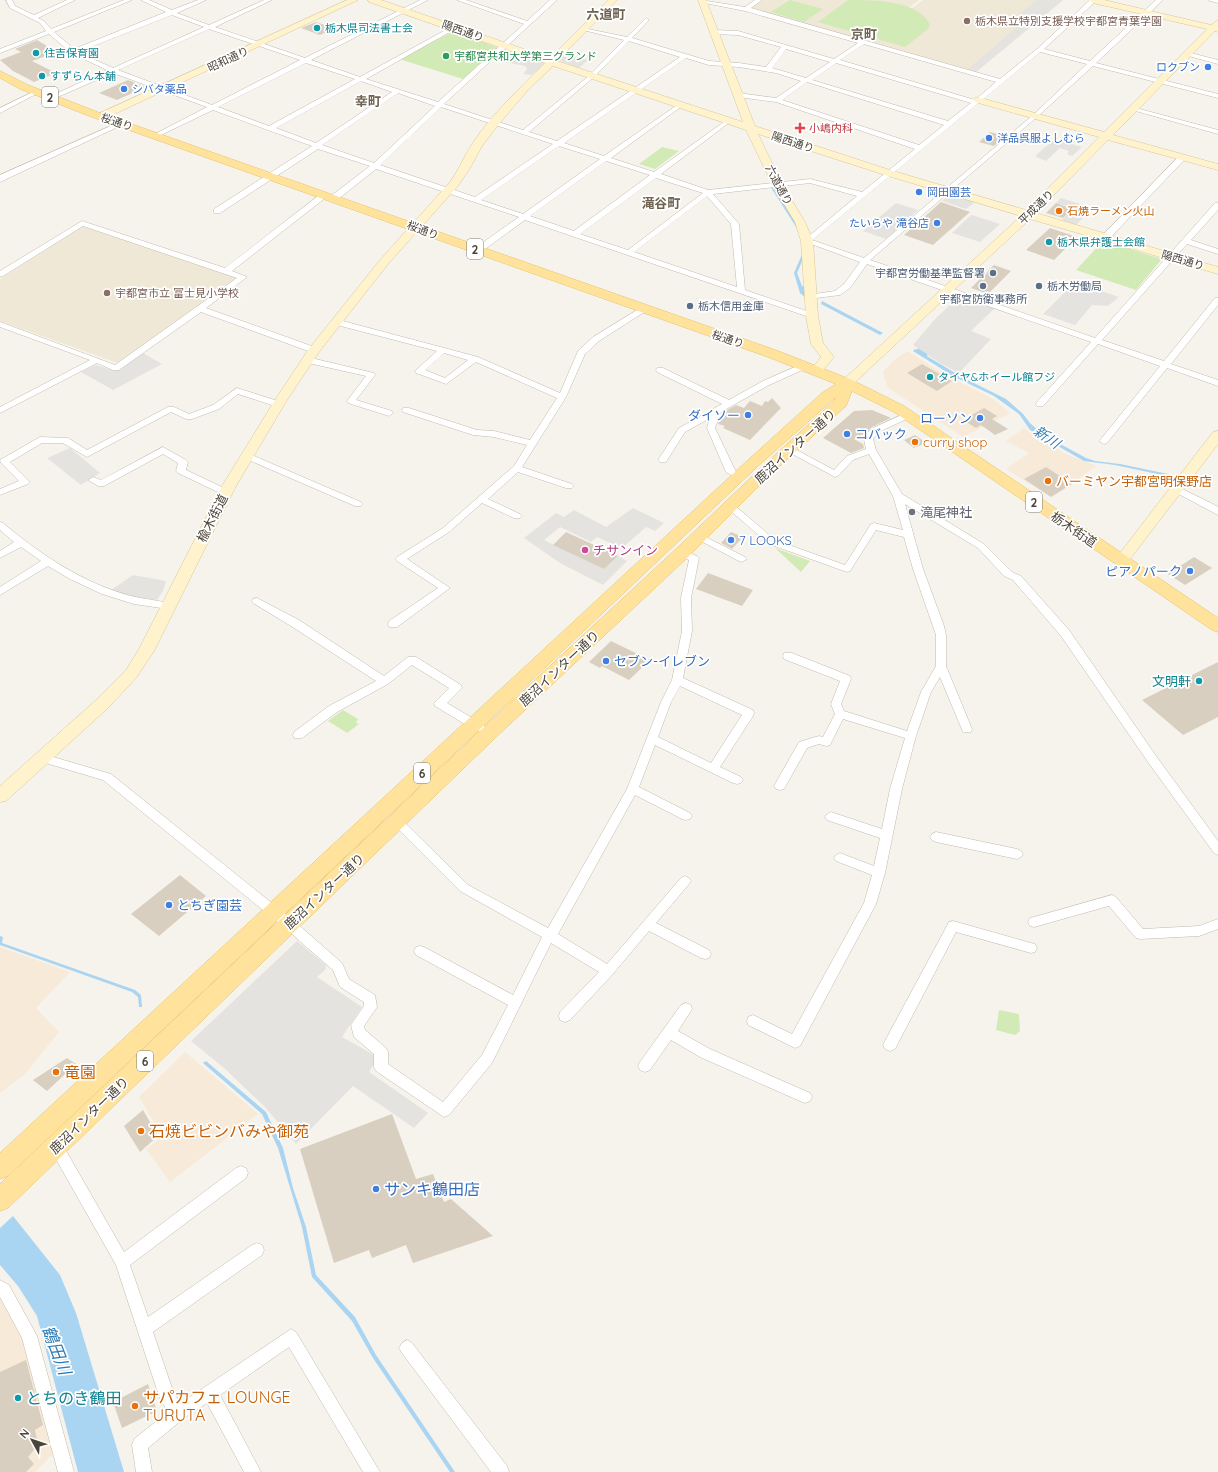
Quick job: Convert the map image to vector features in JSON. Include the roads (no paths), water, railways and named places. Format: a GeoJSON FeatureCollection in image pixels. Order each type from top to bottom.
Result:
{"type":"FeatureCollection","features":[{"type":"Feature","properties":{"kind":"main road","name":"桜通り"},"geometry":{"type":"LineString","coordinates":[[0,74],[17,84],[50,98],[645,309],[847,383]]}},
{"type":"Feature","properties":{"kind":"main road","name":"栃木街道"},"geometry":{"type":"LineString","coordinates":[[847,383],[885,401],[908,415],[1026,497],[1122,560],[1218,626]]}},
{"type":"Feature","properties":{"kind":"main road","name":"鹿沼インター通り"},"geometry":{"type":"LineString","coordinates":[[0,1168],[282,918],[397,822],[481,729],[682,553],[730,506],[841,404],[847,383]]}},
{"type":"Feature","properties":{"kind":"main road","name":"鹿沼インター通り"},"geometry":{"type":"LineString","coordinates":[[1,1199],[56,1147],[282,918],[481,729],[753,463],[827,396],[847,383]]}},
{"type":"Feature","properties":{"kind":"street"},"geometry":{"type":"LineString","coordinates":[[9,0],[12,7],[42,22],[49,31],[74,52],[112,70],[317,146],[812,316]]}},
{"type":"Feature","properties":{"kind":"street"},"geometry":{"type":"LineString","coordinates":[[33,18],[72,0]]}},
{"type":"Feature","properties":{"kind":"street"},"geometry":{"type":"LineString","coordinates":[[0,51],[129,0]]}},
{"type":"Feature","properties":{"kind":"street"},"geometry":{"type":"LineString","coordinates":[[144,0],[170,13],[207,27],[360,79],[708,192],[810,181],[820,182],[863,195]]}},
{"type":"Feature","properties":{"kind":"street"},"geometry":{"type":"LineString","coordinates":[[74,52],[204,0]]}},
{"type":"Feature","properties":{"kind":"street"},"geometry":{"type":"LineString","coordinates":[[50,98],[269,0]]}},
{"type":"Feature","properties":{"kind":"street","name":"昭和通り"},"geometry":{"type":"LineString","coordinates":[[99,115],[347,0]]}},
{"type":"Feature","properties":{"kind":"street","name":"昭和通り"},"geometry":{"type":"LineString","coordinates":[[257,43],[354,0]]}},
{"type":"Feature","properties":{"kind":"street","name":"陽西通り"},"geometry":{"type":"LineString","coordinates":[[372,0],[592,76],[889,173],[1218,271]]}},
{"type":"Feature","properties":{"kind":"street"},"geometry":{"type":"LineString","coordinates":[[157,135],[425,0]]}},
{"type":"Feature","properties":{"kind":"street"},"geometry":{"type":"LineString","coordinates":[[460,0],[528,23]]}},
{"type":"Feature","properties":{"kind":"street"},"geometry":{"type":"LineString","coordinates":[[227,271],[376,166],[503,45],[554,0]]}},
{"type":"Feature","properties":{"kind":"street","name":"楡木街道"},"geometry":{"type":"LineString","coordinates":[[0,796],[102,704],[131,674],[146,651],[225,492],[278,404],[310,355],[414,227],[459,178],[477,144],[495,122],[612,0]]}},
{"type":"Feature","properties":{"kind":"street"},"geometry":{"type":"LineString","coordinates":[[702,0],[746,9],[1001,81]]}},
{"type":"Feature","properties":{"kind":"street","name":"六道通り"},"geometry":{"type":"LineString","coordinates":[[702,0],[750,128],[777,184],[800,222],[807,241],[812,316],[817,344],[828,357],[816,371]]}},
{"type":"Feature","properties":{"kind":"street"},"geometry":{"type":"LineString","coordinates":[[746,9],[759,0]]}},
{"type":"Feature","properties":{"kind":"street"},"geometry":{"type":"LineString","coordinates":[[807,241],[1038,50],[1094,0],[1216,27]]}},
{"type":"Feature","properties":{"kind":"street"},"geometry":{"type":"LineString","coordinates":[[811,299],[837,293],[847,286],[865,261],[1035,116],[1160,0]]}},
{"type":"Feature","properties":{"kind":"street"},"geometry":{"type":"LineString","coordinates":[[1212,0],[1218,1]]}},
{"type":"Feature","properties":{"kind":"street"},"geometry":{"type":"LineString","coordinates":[[525,132],[592,76],[646,20]]}},
{"type":"Feature","properties":{"kind":"street","name":"平成通り"},"geometry":{"type":"LineString","coordinates":[[847,383],[1028,215],[1108,136],[1187,54],[1216,27]]}},
{"type":"Feature","properties":{"kind":"street"},"geometry":{"type":"LineString","coordinates":[[269,129],[453,28]]}},
{"type":"Feature","properties":{"kind":"street"},"geometry":{"type":"LineString","coordinates":[[585,29],[709,63],[768,69],[949,124]]}},
{"type":"Feature","properties":{"kind":"street"},"geometry":{"type":"LineString","coordinates":[[713,32],[738,33],[977,101],[1218,167]]}},
{"type":"Feature","properties":{"kind":"street"},"geometry":{"type":"LineString","coordinates":[[777,100],[863,42]]}},
{"type":"Feature","properties":{"kind":"street"},"geometry":{"type":"LineString","coordinates":[[768,69],[784,47]]}},
{"type":"Feature","properties":{"kind":"street"},"geometry":{"type":"LineString","coordinates":[[1038,50],[1218,96]]}},
{"type":"Feature","properties":{"kind":"street"},"geometry":{"type":"LineString","coordinates":[[1187,54],[1218,62]]}},
{"type":"Feature","properties":{"kind":"street"},"geometry":{"type":"LineString","coordinates":[[476,200],[684,57]]}},
{"type":"Feature","properties":{"kind":"street"},"geometry":{"type":"LineString","coordinates":[[217,211],[317,146],[397,91]]}},
{"type":"Feature","properties":{"kind":"street"},"geometry":{"type":"LineString","coordinates":[[0,111],[37,92]]}},
{"type":"Feature","properties":{"kind":"street"},"geometry":{"type":"LineString","coordinates":[[738,95],[777,100],[920,148]]}},
{"type":"Feature","properties":{"kind":"street"},"geometry":{"type":"LineString","coordinates":[[478,250],[680,105]]}},
{"type":"Feature","properties":{"kind":"street"},"geometry":{"type":"LineString","coordinates":[[1134,109],[1218,132]]}},
{"type":"Feature","properties":{"kind":"street"},"geometry":{"type":"LineString","coordinates":[[575,234],[728,121]]}},
{"type":"Feature","properties":{"kind":"street"},"geometry":{"type":"LineString","coordinates":[[0,180],[3,177],[122,123]]}},
{"type":"Feature","properties":{"kind":"street"},"geometry":{"type":"LineString","coordinates":[[1105,238],[1182,157]]}},
{"type":"Feature","properties":{"kind":"street"},"geometry":{"type":"LineString","coordinates":[[628,253],[708,192]]}},
{"type":"Feature","properties":{"kind":"street"},"geometry":{"type":"LineString","coordinates":[[708,192],[735,224],[741,291]]}},
{"type":"Feature","properties":{"kind":"street"},"geometry":{"type":"LineString","coordinates":[[1040,404],[1218,205]]}},
{"type":"Feature","properties":{"kind":"street"},"geometry":{"type":"LineString","coordinates":[[0,274],[82,223],[243,277],[116,368],[0,324]]}},
{"type":"Feature","properties":{"kind":"street"},"geometry":{"type":"LineString","coordinates":[[807,241],[1218,383]]}},
{"type":"Feature","properties":{"kind":"street"},"geometry":{"type":"LineString","coordinates":[[1185,241],[1218,252]]}},
{"type":"Feature","properties":{"kind":"street"},"geometry":{"type":"LineString","coordinates":[[1104,441],[1218,300]]}},
{"type":"Feature","properties":{"kind":"street"},"geometry":{"type":"LineString","coordinates":[[200,309],[310,355],[371,375],[351,401],[389,413]]}},
{"type":"Feature","properties":{"kind":"street"},"geometry":{"type":"LineString","coordinates":[[393,624],[445,588],[400,560],[446,530],[517,468],[562,396],[581,353],[596,338],[645,309]]}},
{"type":"Feature","properties":{"kind":"street"},"geometry":{"type":"LineString","coordinates":[[336,322],[475,359],[562,396]]}},
{"type":"Feature","properties":{"kind":"street"},"geometry":{"type":"LineString","coordinates":[[442,351],[419,371],[446,381],[475,359]]}},
{"type":"Feature","properties":{"kind":"street"},"geometry":{"type":"LineString","coordinates":[[0,410],[97,360]]}},
{"type":"Feature","properties":{"kind":"street"},"geometry":{"type":"LineString","coordinates":[[663,460],[682,430],[766,383],[804,366]]}},
{"type":"Feature","properties":{"kind":"street"},"geometry":{"type":"LineString","coordinates":[[660,370],[729,404]]}},
{"type":"Feature","properties":{"kind":"street"},"geometry":{"type":"LineString","coordinates":[[0,492],[25,482],[4,461],[40,440],[65,440],[87,454],[171,409],[189,417],[216,407],[237,391],[278,404]]}},
{"type":"Feature","properties":{"kind":"street"},"geometry":{"type":"LineString","coordinates":[[406,410],[476,433],[494,434],[532,443]]}},
{"type":"Feature","properties":{"kind":"street"},"geometry":{"type":"LineString","coordinates":[[717,411],[711,428],[731,472]]}},
{"type":"Feature","properties":{"kind":"street"},"geometry":{"type":"LineString","coordinates":[[908,415],[872,433],[868,438],[868,444],[898,496],[918,569],[939,626],[941,635],[941,666],[967,729]]}},
{"type":"Feature","properties":{"kind":"street"},"geometry":{"type":"LineString","coordinates":[[1122,560],[1176,489],[1216,440]]}},
{"type":"Feature","properties":{"kind":"street"},"geometry":{"type":"LineString","coordinates":[[93,480],[101,484],[163,450],[183,462],[181,471],[225,492]]}},
{"type":"Feature","properties":{"kind":"street"},"geometry":{"type":"LineString","coordinates":[[790,450],[835,474],[850,458],[871,450]]}},
{"type":"Feature","properties":{"kind":"street"},"geometry":{"type":"LineString","coordinates":[[247,456],[358,504]]}},
{"type":"Feature","properties":{"kind":"street"},"geometry":{"type":"LineString","coordinates":[[517,468],[569,486]]}},
{"type":"Feature","properties":{"kind":"street"},"geometry":{"type":"LineString","coordinates":[[1176,489],[1210,506],[1218,512]]}},
{"type":"Feature","properties":{"kind":"street"},"geometry":{"type":"LineString","coordinates":[[898,496],[981,546],[1008,574],[1016,578],[1041,605],[1065,633],[1218,850]]}},
{"type":"Feature","properties":{"kind":"street"},"geometry":{"type":"LineString","coordinates":[[481,499],[517,516]]}},
{"type":"Feature","properties":{"kind":"street"},"geometry":{"type":"LineString","coordinates":[[730,506],[772,542],[847,569],[874,526],[908,535]]}},
{"type":"Feature","properties":{"kind":"street"},"geometry":{"type":"LineString","coordinates":[[0,525],[20,543],[47,562],[93,587],[125,598],[168,606]]}},
{"type":"Feature","properties":{"kind":"street"},"geometry":{"type":"LineString","coordinates":[[698,536],[742,559]]}},
{"type":"Feature","properties":{"kind":"street"},"geometry":{"type":"LineString","coordinates":[[0,555],[20,543]]}},
{"type":"Feature","properties":{"kind":"street"},"geometry":{"type":"LineString","coordinates":[[43,758],[107,777],[282,918],[338,967],[344,983],[370,999],[370,1007],[357,1025],[359,1033],[381,1052],[380,1067],[444,1111],[487,1059],[549,935],[554,929],[633,789],[666,702],[677,680],[687,630],[686,598],[694,558],[682,553]]}},
{"type":"Feature","properties":{"kind":"street"},"geometry":{"type":"LineString","coordinates":[[0,592],[47,562]]}},
{"type":"Feature","properties":{"kind":"street"},"geometry":{"type":"LineString","coordinates":[[257,601],[295,623],[384,681]]}},
{"type":"Feature","properties":{"kind":"street"},"geometry":{"type":"LineString","coordinates":[[780,786],[803,745],[819,740],[826,742],[840,714],[836,704],[846,679],[788,656]]}},
{"type":"Feature","properties":{"kind":"street"},"geometry":{"type":"LineString","coordinates":[[298,735],[333,710],[384,681],[412,660],[457,688],[438,703],[481,729]]}},
{"type":"Feature","properties":{"kind":"street"},"geometry":{"type":"LineString","coordinates":[[753,1021],[795,1042],[870,904],[880,873],[886,835],[892,814],[896,789],[911,736],[926,692],[941,666]]}},
{"type":"Feature","properties":{"kind":"street"},"geometry":{"type":"LineString","coordinates":[[677,680],[749,713],[713,769]]}},
{"type":"Feature","properties":{"kind":"street"},"geometry":{"type":"LineString","coordinates":[[840,714],[911,736]]}},
{"type":"Feature","properties":{"kind":"street"},"geometry":{"type":"LineString","coordinates":[[652,738],[736,780]]}},
{"type":"Feature","properties":{"kind":"street"},"geometry":{"type":"LineString","coordinates":[[633,789],[686,816]]}},
{"type":"Feature","properties":{"kind":"street"},"geometry":{"type":"LineString","coordinates":[[831,817],[886,835]]}},
{"type":"Feature","properties":{"kind":"street"},"geometry":{"type":"LineString","coordinates":[[397,822],[464,888],[549,935],[608,971]]}},
{"type":"Feature","properties":{"kind":"street"},"geometry":{"type":"LineString","coordinates":[[936,837],[1017,854]]}},
{"type":"Feature","properties":{"kind":"street"},"geometry":{"type":"LineString","coordinates":[[840,858],[880,873]]}},
{"type":"Feature","properties":{"kind":"street"},"geometry":{"type":"LineString","coordinates":[[565,1016],[608,971],[685,881]]}},
{"type":"Feature","properties":{"kind":"street"},"geometry":{"type":"LineString","coordinates":[[1034,922],[1112,900],[1140,934],[1198,930],[1218,924]]}},
{"type":"Feature","properties":{"kind":"street"},"geometry":{"type":"LineString","coordinates":[[648,925],[705,954]]}},
{"type":"Feature","properties":{"kind":"street"},"geometry":{"type":"LineString","coordinates":[[890,1045],[953,926],[1031,948]]}},
{"type":"Feature","properties":{"kind":"street"},"geometry":{"type":"LineString","coordinates":[[420,951],[516,1003]]}},
{"type":"Feature","properties":{"kind":"street"},"geometry":{"type":"LineString","coordinates":[[645,1066],[686,1009]]}},
{"type":"Feature","properties":{"kind":"street"},"geometry":{"type":"LineString","coordinates":[[669,1032],[705,1053],[805,1097]]}},
{"type":"Feature","properties":{"kind":"street"},"geometry":{"type":"LineString","coordinates":[[56,1147],[122,1262],[168,1399],[179,1413]]}},
{"type":"Feature","properties":{"kind":"street"},"geometry":{"type":"LineString","coordinates":[[122,1262],[241,1173]]}},
{"type":"Feature","properties":{"kind":"street"},"geometry":{"type":"LineString","coordinates":[[144,1329],[257,1250]]}},
{"type":"Feature","properties":{"kind":"street"},"geometry":{"type":"LineString","coordinates":[[0,1287],[4,1290],[29,1336],[66,1472]]}},
{"type":"Feature","properties":{"kind":"street"},"geometry":{"type":"LineString","coordinates":[[144,1472],[140,1445],[179,1413],[291,1337],[372,1472]]}},
{"type":"Feature","properties":{"kind":"street"},"geometry":{"type":"LineString","coordinates":[[407,1348],[501,1472]]}},
{"type":"Feature","properties":{"kind":"street"},"geometry":{"type":"LineString","coordinates":[[210,1392],[253,1472]]}},
{"type":"Feature","properties":{"kind":"water"},"geometry":{"type":"Polygon","coordinates":[[[770,186],[773,186],[800,229],[807,250],[797,273],[802,286],[805,287],[807,299],[800,293],[794,273],[804,250],[798,230],[770,186]]]}},
{"type":"Feature","properties":{"kind":"water"},"geometry":{"type":"Polygon","coordinates":[[[822,301],[883,333],[880,335],[821,304],[822,301]]]}},
{"type":"Feature","properties":{"kind":"water"},"geometry":{"type":"Polygon","coordinates":[[[915,349],[962,377],[1006,399],[1042,434],[1086,458],[1095,461],[1120,464],[1173,475],[1171,477],[1115,465],[1084,461],[1030,430],[1019,414],[994,396],[953,376],[913,351],[915,349]]]}},
{"type":"Feature","properties":{"kind":"water"},"geometry":{"type":"Polygon","coordinates":[[[0,936],[3,937],[2,943],[135,990],[141,995],[142,1007],[139,1007],[138,997],[132,992],[0,945],[0,936]]]}},
{"type":"Feature","properties":{"kind":"water"},"geometry":{"type":"Polygon","coordinates":[[[206,1061],[266,1112],[283,1148],[293,1188],[306,1227],[316,1275],[355,1317],[376,1355],[455,1472],[450,1472],[373,1358],[352,1321],[312,1277],[302,1227],[278,1148],[262,1114],[203,1063],[206,1061]]]}},
{"type":"Feature","properties":{"kind":"water","name":"鶴田川"},"geometry":{"type":"Polygon","coordinates":[[[13,1216],[60,1275],[76,1313],[124,1472],[78,1472],[37,1316],[18,1286],[0,1265],[0,1228],[13,1216]]]}},
{"type":"Feature","properties":{"kind":"waterway","name":"新川"},"geometry":{"type":"LineString","coordinates":[[918,350],[926,355]]}},
{"type":"Feature","properties":{"kind":"place","name":"栃木県立特別支援学校宇都宮青葉学園"},"geometry":{"type":"Point","coordinates":[967,21]}},
{"type":"Feature","properties":{"kind":"place","name":"栃木県司法書士会"},"geometry":{"type":"Point","coordinates":[317,28]}},
{"type":"Feature","properties":{"kind":"place","name":"住吉保育園"},"geometry":{"type":"Point","coordinates":[36,53]}},
{"type":"Feature","properties":{"kind":"place","name":"宇都宮共和大学第三グランド"},"geometry":{"type":"Point","coordinates":[446,56]}},
{"type":"Feature","properties":{"kind":"place","name":"ロクブン"},"geometry":{"type":"Point","coordinates":[1208,67]}},
{"type":"Feature","properties":{"kind":"place","name":"すずらん本舗"},"geometry":{"type":"Point","coordinates":[42,76]}},
{"type":"Feature","properties":{"kind":"place","name":"シバタ薬品"},"geometry":{"type":"Point","coordinates":[124,89]}},
{"type":"Feature","properties":{"kind":"place","name":"小嶋内科"},"geometry":{"type":"Point","coordinates":[800,128]}},
{"type":"Feature","properties":{"kind":"place","name":"洋品呉服よしむら"},"geometry":{"type":"Point","coordinates":[989,138]}},
{"type":"Feature","properties":{"kind":"place","name":"岡田園芸"},"geometry":{"type":"Point","coordinates":[919,192]}},
{"type":"Feature","properties":{"kind":"place","name":"石焼ラーメン火山"},"geometry":{"type":"Point","coordinates":[1059,211]}},
{"type":"Feature","properties":{"kind":"place","name":"たいらや 滝谷店"},"geometry":{"type":"Point","coordinates":[937,223]}},
{"type":"Feature","properties":{"kind":"place","name":"栃木県弁護士会館"},"geometry":{"type":"Point","coordinates":[1049,242]}},
{"type":"Feature","properties":{"kind":"place","name":"宇都宮労働基準監督署"},"geometry":{"type":"Point","coordinates":[993,273]}},
{"type":"Feature","properties":{"kind":"place","name":"宇都宮防衛事務所"},"geometry":{"type":"Point","coordinates":[983,286]}},
{"type":"Feature","properties":{"kind":"place","name":"栃木労働局"},"geometry":{"type":"Point","coordinates":[1039,286]}},
{"type":"Feature","properties":{"kind":"place","name":"宇都宮市立 富士見小学校"},"geometry":{"type":"Point","coordinates":[107,293]}},
{"type":"Feature","properties":{"kind":"place","name":"栃木信用金庫"},"geometry":{"type":"Point","coordinates":[690,306]}},
{"type":"Feature","properties":{"kind":"place","name":"タイヤ&ホイール館フジ"},"geometry":{"type":"Point","coordinates":[930,377]}},
{"type":"Feature","properties":{"kind":"place","name":"ダイソー"},"geometry":{"type":"Point","coordinates":[748,415]}},
{"type":"Feature","properties":{"kind":"place","name":"ローソン"},"geometry":{"type":"Point","coordinates":[980,418]}},
{"type":"Feature","properties":{"kind":"place","name":"コバック"},"geometry":{"type":"Point","coordinates":[847,434]}},
{"type":"Feature","properties":{"kind":"place","name":"curry shop"},"geometry":{"type":"Point","coordinates":[915,442]}},
{"type":"Feature","properties":{"kind":"place","name":"バーミヤン宇都宮明保野店"},"geometry":{"type":"Point","coordinates":[1048,481]}},
{"type":"Feature","properties":{"kind":"place","name":"滝尾神社"},"geometry":{"type":"Point","coordinates":[912,512]}},
{"type":"Feature","properties":{"kind":"place","name":"7 LOOKS"},"geometry":{"type":"Point","coordinates":[731,540]}},
{"type":"Feature","properties":{"kind":"place","name":"チサンイン"},"geometry":{"type":"Point","coordinates":[585,550]}},
{"type":"Feature","properties":{"kind":"place","name":"ピアノパーク"},"geometry":{"type":"Point","coordinates":[1190,571]}},
{"type":"Feature","properties":{"kind":"place","name":"セブン-イレブン"},"geometry":{"type":"Point","coordinates":[606,661]}},
{"type":"Feature","properties":{"kind":"place","name":"文明軒"},"geometry":{"type":"Point","coordinates":[1199,681]}},
{"type":"Feature","properties":{"kind":"place","name":"とちぎ園芸"},"geometry":{"type":"Point","coordinates":[169,905]}},
{"type":"Feature","properties":{"kind":"place","name":"竜園"},"geometry":{"type":"Point","coordinates":[56,1072]}},
{"type":"Feature","properties":{"kind":"place","name":"石焼ビビンバみや御苑"},"geometry":{"type":"Point","coordinates":[141,1131]}},
{"type":"Feature","properties":{"kind":"place","name":"サンキ鶴田店"},"geometry":{"type":"Point","coordinates":[376,1189]}},
{"type":"Feature","properties":{"kind":"place","name":"とちのき鶴田"},"geometry":{"type":"Point","coordinates":[18,1398]}},
{"type":"Feature","properties":{"kind":"place","name":"サパカフェ LOUNGE TURUTA"},"geometry":{"type":"Point","coordinates":[135,1406]}},
{"type":"Feature","properties":{"kind":"district","name":"六道町"},"geometry":{"type":"Point","coordinates":[606,14]}},
{"type":"Feature","properties":{"kind":"district","name":"京町"},"geometry":{"type":"Point","coordinates":[864,34]}},
{"type":"Feature","properties":{"kind":"district","name":"幸町"},"geometry":{"type":"Point","coordinates":[368,101]}},
{"type":"Feature","properties":{"kind":"district","name":"滝谷町"},"geometry":{"type":"Point","coordinates":[661,203]}}]}
